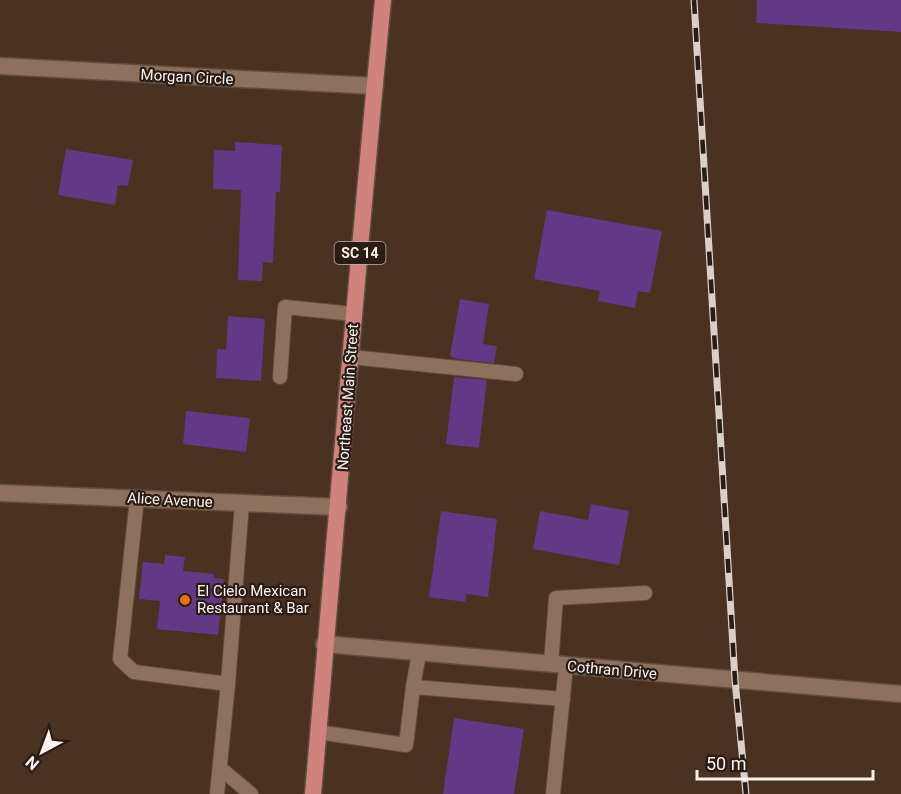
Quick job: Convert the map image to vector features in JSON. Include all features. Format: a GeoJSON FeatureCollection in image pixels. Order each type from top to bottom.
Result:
{"type":"FeatureCollection","features":[{"type":"Feature","properties":{"kind":"main road","name":"Northeast Main Street"},"geometry":{"type":"LineString","coordinates":[[313,794],[324,644],[339,507],[383,0]]}},
{"type":"Feature","properties":{"kind":"street","name":"Morgan Circle"},"geometry":{"type":"LineString","coordinates":[[0,66],[375,86]]}},
{"type":"Feature","properties":{"kind":"street","name":"Alice Avenue"},"geometry":{"type":"LineString","coordinates":[[0,493],[339,507]]}},
{"type":"Feature","properties":{"kind":"street","name":"Cothran Drive"},"geometry":{"type":"LineString","coordinates":[[324,644],[901,693]]}},
{"type":"Feature","properties":{"kind":"lane"},"geometry":{"type":"LineString","coordinates":[[280,377],[285,307],[354,314]]}},
{"type":"Feature","properties":{"kind":"lane"},"geometry":{"type":"LineString","coordinates":[[351,357],[516,374]]}},
{"type":"Feature","properties":{"kind":"lane"},"geometry":{"type":"LineString","coordinates":[[137,498],[120,659],[134,672],[228,684]]}},
{"type":"Feature","properties":{"kind":"lane"},"geometry":{"type":"LineString","coordinates":[[218,794],[242,503]]}},
{"type":"Feature","properties":{"kind":"lane"},"geometry":{"type":"LineString","coordinates":[[553,794],[563,699],[558,665],[556,598],[645,593]]}},
{"type":"Feature","properties":{"kind":"lane"},"geometry":{"type":"LineString","coordinates":[[318,732],[406,745],[418,653]]}},
{"type":"Feature","properties":{"kind":"lane"},"geometry":{"type":"LineString","coordinates":[[413,687],[563,699]]}},
{"type":"Feature","properties":{"kind":"lane"},"geometry":{"type":"LineString","coordinates":[[220,768],[251,794]]}},
{"type":"Feature","properties":{"kind":"building"},"geometry":{"type":"Polygon","coordinates":[[[757,0],[901,0],[901,32],[756,23],[757,0]]]}},
{"type":"Feature","properties":{"kind":"building"},"geometry":{"type":"Polygon","coordinates":[[[235,142],[282,145],[280,192],[276,192],[273,263],[263,262],[262,281],[238,280],[241,190],[213,189],[214,150],[235,151],[235,142]]]}},
{"type":"Feature","properties":{"kind":"building"},"geometry":{"type":"Polygon","coordinates":[[[66,149],[133,160],[128,186],[118,185],[115,205],[58,195],[66,149]]]}},
{"type":"Feature","properties":{"kind":"building"},"geometry":{"type":"Polygon","coordinates":[[[547,210],[662,231],[650,293],[638,291],[635,308],[598,301],[600,291],[534,279],[547,210]]]}},
{"type":"Feature","properties":{"kind":"building"},"geometry":{"type":"Polygon","coordinates":[[[460,299],[489,304],[483,344],[497,346],[494,363],[456,359],[450,356],[460,299]]]}},
{"type":"Feature","properties":{"kind":"building"},"geometry":{"type":"Polygon","coordinates":[[[228,316],[265,319],[261,381],[216,378],[217,349],[226,350],[228,316]]]}},
{"type":"Feature","properties":{"kind":"building"},"geometry":{"type":"Polygon","coordinates":[[[454,377],[487,380],[479,448],[446,444],[454,377]]]}},
{"type":"Feature","properties":{"kind":"building"},"geometry":{"type":"Polygon","coordinates":[[[186,411],[250,418],[246,452],[183,444],[186,411]]]}},
{"type":"Feature","properties":{"kind":"building"},"geometry":{"type":"Polygon","coordinates":[[[591,504],[629,511],[619,565],[533,549],[540,511],[588,520],[591,504]]]}},
{"type":"Feature","properties":{"kind":"building"},"geometry":{"type":"Polygon","coordinates":[[[441,511],[497,519],[488,597],[466,594],[465,602],[429,597],[441,511]]]}},
{"type":"Feature","properties":{"kind":"building","name":"El Cielo Mexican Restaurant & Bar"},"geometry":{"type":"Polygon","coordinates":[[[165,555],[185,557],[183,571],[214,574],[214,578],[224,579],[218,635],[157,629],[160,601],[139,599],[143,562],[164,564],[165,555]]]}},
{"type":"Feature","properties":{"kind":"building"},"geometry":{"type":"Polygon","coordinates":[[[454,718],[524,729],[514,794],[443,794],[454,718]]]}},
{"type":"Feature","properties":{"kind":"railway"},"geometry":{"type":"LineString","coordinates":[[694,0],[735,680],[746,794]]}},
{"type":"Feature","properties":{"kind":"place","name":"El Cielo Mexican Restaurant & Bar"},"geometry":{"type":"Point","coordinates":[185,600]}}]}
